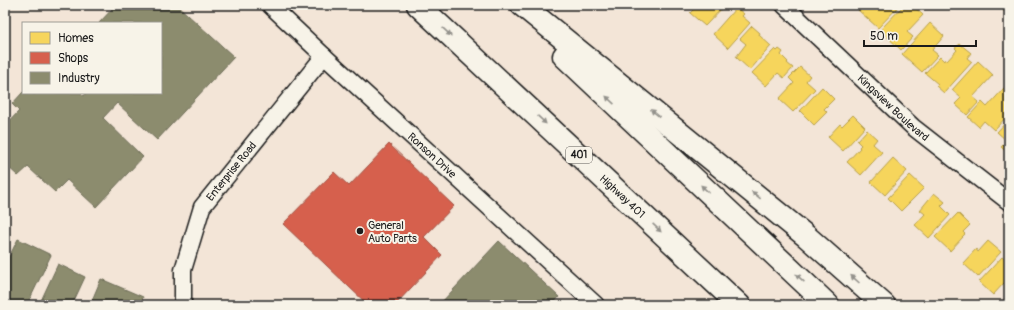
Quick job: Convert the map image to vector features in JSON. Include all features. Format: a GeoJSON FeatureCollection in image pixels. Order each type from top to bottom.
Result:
{"type":"FeatureCollection","features":[{"type":"Feature","properties":{"kind":"highway","name":"Highway 401"},"geometry":{"type":"LineString","coordinates":[[418,5],[739,305]]}},
{"type":"Feature","properties":{"kind":"highway"},"geometry":{"type":"LineString","coordinates":[[509,5],[828,305]]}},
{"type":"Feature","properties":{"kind":"highway"},"geometry":{"type":"LineString","coordinates":[[522,5],[806,236],[884,305]]}},
{"type":"Feature","properties":{"kind":"street","name":"Ronson Drive"},"geometry":{"type":"LineString","coordinates":[[270,5],[596,305]]}},
{"type":"Feature","properties":{"kind":"street","name":"Kingsview Boulevard"},"geometry":{"type":"LineString","coordinates":[[784,5],[913,127],[1009,202]]}},
{"type":"Feature","properties":{"kind":"street","name":"Enterprise Road"},"geometry":{"type":"LineString","coordinates":[[182,305],[183,270],[202,206],[324,56]]}},
{"type":"Feature","properties":{"kind":"building: Homes"},"geometry":{"type":"Polygon","coordinates":[[[698,5],[725,5],[705,26],[690,13],[698,5]]]}},
{"type":"Feature","properties":{"kind":"building: Homes"},"geometry":{"type":"Polygon","coordinates":[[[862,5],[900,5],[878,28],[858,10],[862,5]]]}},
{"type":"Feature","properties":{"kind":"building: Homes"},"geometry":{"type":"Polygon","coordinates":[[[904,5],[912,5],[923,15],[907,32],[913,37],[901,50],[880,30],[904,5]]]}},
{"type":"Feature","properties":{"kind":"building: Homes"},"geometry":{"type":"Polygon","coordinates":[[[998,5],[1009,5],[1008,15],[998,5]]]}},
{"type":"Feature","properties":{"kind":"building: Homes"},"geometry":{"type":"Polygon","coordinates":[[[735,9],[737,11],[738,9],[744,14],[742,16],[750,23],[728,48],[713,34],[735,9]]]}},
{"type":"Feature","properties":{"kind":"building: Homes"},"geometry":{"type":"Polygon","coordinates":[[[930,23],[944,36],[932,50],[938,55],[922,72],[902,54],[930,23]]]}},
{"type":"Feature","properties":{"kind":"building: Homes"},"geometry":{"type":"Polygon","coordinates":[[[752,26],[771,46],[750,70],[736,57],[746,44],[740,39],[752,26]]]}},
{"type":"Feature","properties":{"kind":"building: Homes"},"geometry":{"type":"Polygon","coordinates":[[[960,44],[971,53],[967,58],[972,62],[944,93],[936,86],[938,84],[925,73],[940,57],[944,61],[945,59],[947,61],[957,50],[955,48],[960,44]]]}},
{"type":"Feature","properties":{"kind":"building: Homes"},"geometry":{"type":"Polygon","coordinates":[[[775,49],[777,51],[779,49],[783,52],[781,55],[793,68],[784,78],[778,73],[766,86],[752,73],[775,49]]]}},
{"type":"Feature","properties":{"kind":"building: Homes"},"geometry":{"type":"Polygon","coordinates":[[[978,61],[993,75],[973,97],[979,102],[967,115],[955,104],[961,98],[952,90],[978,61]]]}},
{"type":"Feature","properties":{"kind":"building: Homes"},"geometry":{"type":"Polygon","coordinates":[[[800,67],[810,76],[806,81],[815,89],[793,112],[779,99],[794,83],[789,78],[800,67]]]}},
{"type":"Feature","properties":{"kind":"building: Homes"},"geometry":{"type":"Polygon","coordinates":[[[822,87],[834,99],[824,109],[827,112],[814,125],[800,111],[822,87]]]}},
{"type":"Feature","properties":{"kind":"building: Homes"},"geometry":{"type":"Polygon","coordinates":[[[1005,87],[1009,90],[1009,114],[994,130],[984,121],[979,127],[968,117],[982,102],[987,107],[1005,87]]]}},
{"type":"Feature","properties":{"kind":"building: Homes"},"geometry":{"type":"Polygon","coordinates":[[[853,115],[865,127],[843,151],[828,137],[840,124],[842,126],[853,115]]]}},
{"type":"Feature","properties":{"kind":"building: Homes"},"geometry":{"type":"Polygon","coordinates":[[[1009,119],[1009,154],[1001,147],[1007,141],[997,132],[1009,119]]]}},
{"type":"Feature","properties":{"kind":"building: Homes"},"geometry":{"type":"Polygon","coordinates":[[[867,130],[877,139],[873,144],[882,152],[861,175],[847,162],[860,148],[859,147],[861,145],[857,141],[867,130]]]}},
{"type":"Feature","properties":{"kind":"building: Homes"},"geometry":{"type":"Polygon","coordinates":[[[893,158],[907,171],[885,195],[871,182],[893,158]]]}},
{"type":"Feature","properties":{"kind":"building: Homes"},"geometry":{"type":"Polygon","coordinates":[[[910,175],[924,188],[901,211],[888,198],[910,175]]]}},
{"type":"Feature","properties":{"kind":"building: Homes"},"geometry":{"type":"Polygon","coordinates":[[[934,193],[945,202],[941,206],[950,215],[929,238],[915,225],[925,214],[920,210],[934,193]]]}},
{"type":"Feature","properties":{"kind":"building: Homes"},"geometry":{"type":"Polygon","coordinates":[[[958,213],[970,225],[963,232],[965,234],[963,237],[950,251],[935,237],[958,213]]]}},
{"type":"Feature","properties":{"kind":"building: Homes"},"geometry":{"type":"Polygon","coordinates":[[[988,241],[1001,252],[978,277],[963,263],[976,249],[978,252],[988,241]]]}},
{"type":"Feature","properties":{"kind":"building: Homes"},"geometry":{"type":"Polygon","coordinates":[[[1002,257],[1009,263],[1009,288],[1004,283],[993,295],[979,282],[1002,257]]]}},
{"type":"Feature","properties":{"kind":"building: Shops","name":"General Auto Parts"},"geometry":{"type":"Polygon","coordinates":[[[389,144],[454,206],[424,237],[442,255],[395,305],[368,305],[283,224],[334,172],[349,186],[389,144]]]}},
{"type":"Feature","properties":{"kind":"building: Industry"},"geometry":{"type":"Polygon","coordinates":[[[116,5],[177,5],[234,57],[157,140],[117,103],[103,118],[143,157],[96,207],[67,180],[55,192],[28,167],[18,176],[5,164],[5,126],[19,111],[12,104],[22,93],[34,95],[82,94],[84,96],[85,94],[162,94],[162,22],[100,22],[116,5]]]}},
{"type":"Feature","properties":{"kind":"building: Industry"},"geometry":{"type":"Polygon","coordinates":[[[18,239],[51,255],[27,305],[5,305],[5,265],[18,239]]]}},
{"type":"Feature","properties":{"kind":"building: Industry"},"geometry":{"type":"Polygon","coordinates":[[[499,241],[559,297],[552,305],[439,305],[499,241]]]}},
{"type":"Feature","properties":{"kind":"building: Industry"},"geometry":{"type":"Polygon","coordinates":[[[58,264],[85,277],[72,305],[39,305],[58,264]]]}},
{"type":"Feature","properties":{"kind":"building: Industry"},"geometry":{"type":"Polygon","coordinates":[[[101,279],[143,297],[140,305],[90,305],[101,279]]]}},
{"type":"Feature","properties":{"kind":"place","name":"General Auto Parts"},"geometry":{"type":"Point","coordinates":[360,231]}}]}
